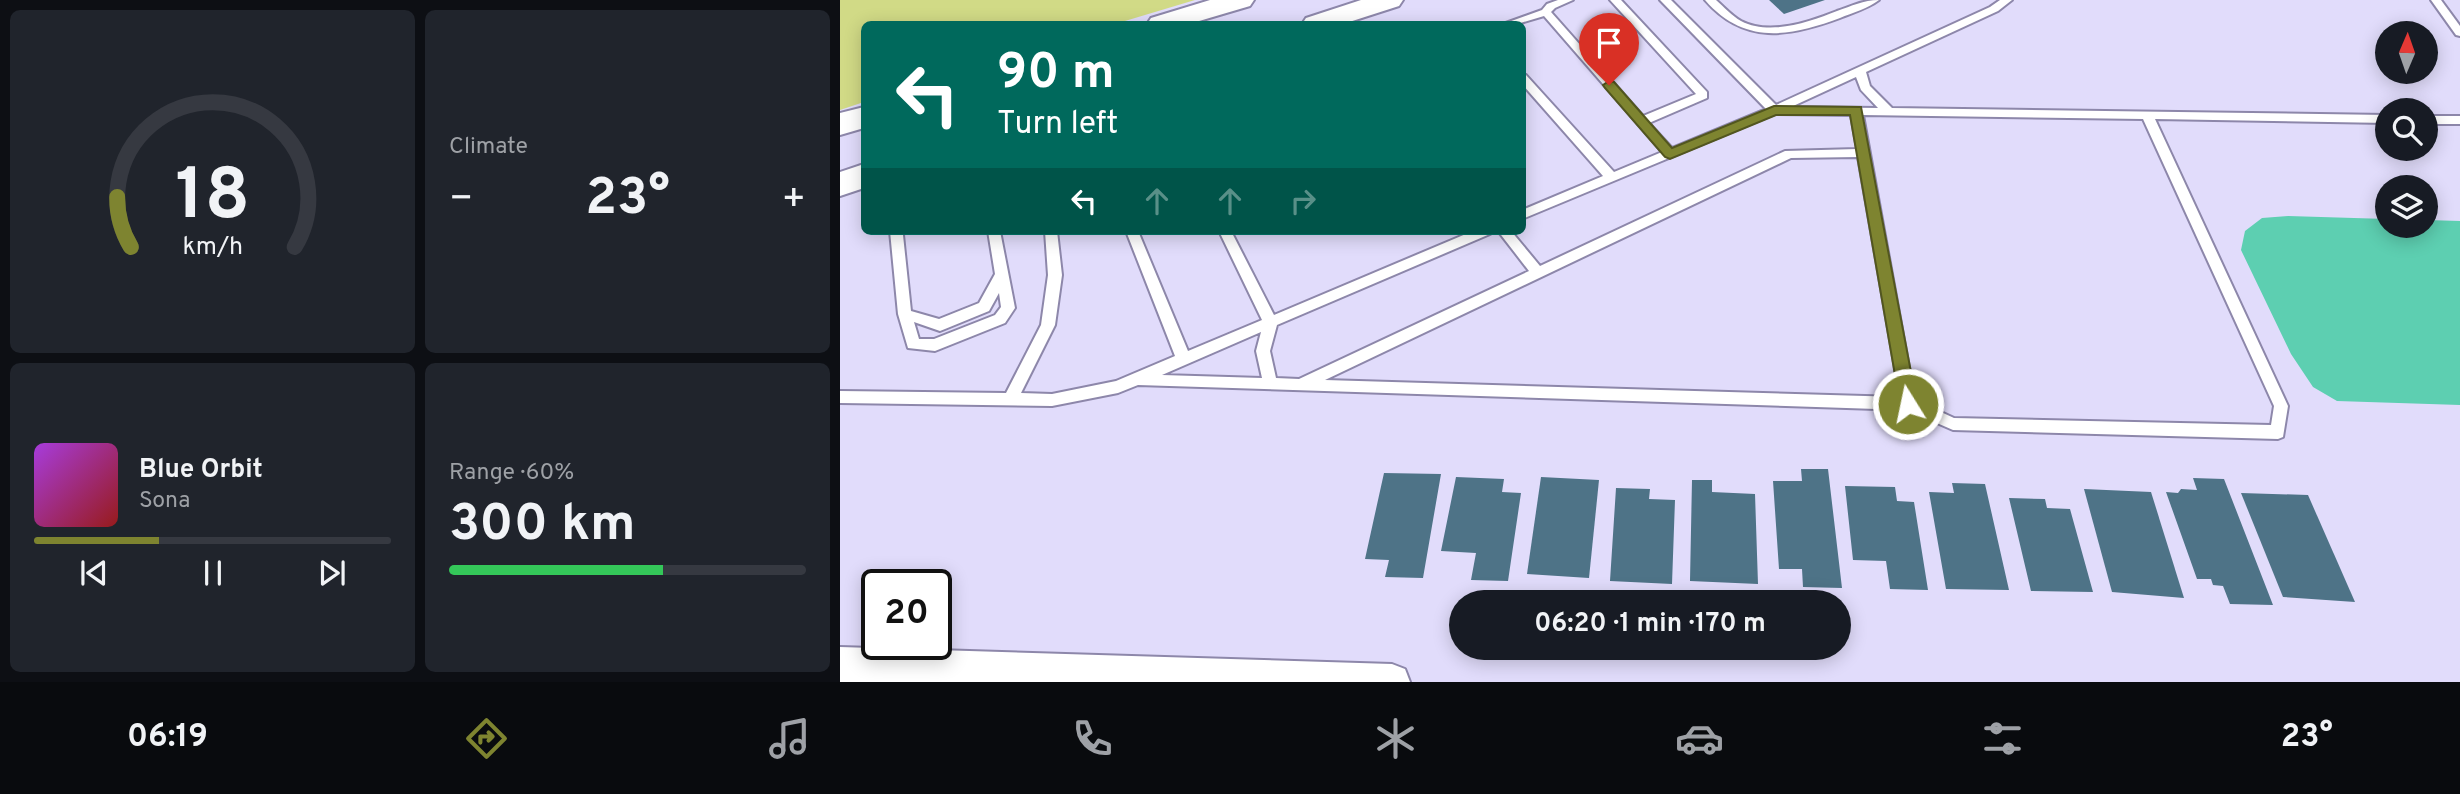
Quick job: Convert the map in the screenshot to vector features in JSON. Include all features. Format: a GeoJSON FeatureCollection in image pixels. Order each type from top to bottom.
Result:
{"type":"FeatureCollection","features":[{"type":"Feature","properties":{"kind":"main road"},"geometry":{"type":"LineString","coordinates":[[1171,21],[1240,0]]}},
{"type":"Feature","properties":{"kind":"main road"},"geometry":{"type":"LineString","coordinates":[[1325,21],[1389,0]]}},
{"type":"Feature","properties":{"kind":"main road"},"geometry":{"type":"LineString","coordinates":[[840,124],[861,118]]}},
{"type":"Feature","properties":{"kind":"main road"},"geometry":{"type":"LineString","coordinates":[[840,184],[861,177]]}},
{"type":"Feature","properties":{"kind":"street"},"geometry":{"type":"LineString","coordinates":[[840,665],[1013,676],[1392,682]]}},
{"type":"Feature","properties":{"kind":"lane"},"geometry":{"type":"LineString","coordinates":[[1518,21],[1546,12],[1551,6],[1568,0]]}},
{"type":"Feature","properties":{"kind":"lane"},"geometry":{"type":"LineString","coordinates":[[1615,0],[1703,95],[1640,122]]}},
{"type":"Feature","properties":{"kind":"lane"},"geometry":{"type":"LineString","coordinates":[[1665,0],[1774,110],[2375,119]]}},
{"type":"Feature","properties":{"kind":"lane"},"geometry":{"type":"LineString","coordinates":[[1710,0],[1723,13],[1743,26],[1768,30],[1829,19],[1874,0]]}},
{"type":"Feature","properties":{"kind":"lane"},"geometry":{"type":"LineString","coordinates":[[1526,213],[1774,110],[2007,0]]}},
{"type":"Feature","properties":{"kind":"lane"},"geometry":{"type":"LineString","coordinates":[[2436,0],[2460,33]]}},
{"type":"Feature","properties":{"kind":"lane"},"geometry":{"type":"LineString","coordinates":[[1546,12],[1670,154]]}},
{"type":"Feature","properties":{"kind":"lane"},"geometry":{"type":"LineString","coordinates":[[1860,71],[1865,87],[1888,111]]}},
{"type":"Feature","properties":{"kind":"lane"},"geometry":{"type":"LineString","coordinates":[[1526,81],[1612,178]]}},
{"type":"Feature","properties":{"kind":"lane"},"geometry":{"type":"LineString","coordinates":[[1856,110],[1908,404]]}},
{"type":"Feature","properties":{"kind":"lane"},"geometry":{"type":"LineString","coordinates":[[1141,380],[1908,404],[1954,424],[2278,432],[2281,406],[2147,115]]}},
{"type":"Feature","properties":{"kind":"lane"},"geometry":{"type":"LineString","coordinates":[[2438,120],[2460,120]]}},
{"type":"Feature","properties":{"kind":"lane"},"geometry":{"type":"LineString","coordinates":[[1299,385],[1789,154],[1864,152]]}},
{"type":"Feature","properties":{"kind":"lane"},"geometry":{"type":"LineString","coordinates":[[897,235],[905,314],[913,344],[935,345],[1000,319],[1008,308],[995,235]]}},
{"type":"Feature","properties":{"kind":"lane"},"geometry":{"type":"LineString","coordinates":[[1010,400],[1048,325],[1055,275],[1051,235]]}},
{"type":"Feature","properties":{"kind":"lane"},"geometry":{"type":"LineString","coordinates":[[1134,235],[1185,360]]}},
{"type":"Feature","properties":{"kind":"lane"},"geometry":{"type":"LineString","coordinates":[[1227,235],[1271,323],[1263,351],[1270,383]]}},
{"type":"Feature","properties":{"kind":"lane"},"geometry":{"type":"LineString","coordinates":[[840,397],[1052,400],[1118,387],[1141,380],[1476,235]]}},
{"type":"Feature","properties":{"kind":"lane"},"geometry":{"type":"LineString","coordinates":[[1507,235],[1538,272]]}},
{"type":"Feature","properties":{"kind":"lane"},"geometry":{"type":"LineString","coordinates":[[905,314],[940,325],[984,307],[1002,274]]}},
{"type":"Feature","properties":{"kind":"shaded area"},"geometry":{"type":"Polygon","coordinates":[[[840,0],[1195,0],[1125,21],[861,21],[861,103],[840,110],[840,0]]]}},
{"type":"Feature","properties":{"kind":"shaded area"},"geometry":{"type":"Polygon","coordinates":[[[2288,216],[2375,219],[2375,238],[2438,238],[2438,220],[2460,221],[2460,405],[2337,401],[2313,387],[2291,354],[2241,250],[2245,231],[2262,218],[2288,216]]]}},
{"type":"Feature","properties":{"kind":"building"},"geometry":{"type":"Polygon","coordinates":[[[1769,0],[1825,0],[1784,14],[1769,0]]]}},
{"type":"Feature","properties":{"kind":"building"},"geometry":{"type":"Polygon","coordinates":[[[1801,469],[1828,469],[1842,588],[1803,587],[1802,569],[1779,569],[1773,481],[1802,481],[1801,469]]]}},
{"type":"Feature","properties":{"kind":"building"},"geometry":{"type":"Polygon","coordinates":[[[1384,473],[1441,474],[1423,578],[1385,577],[1389,560],[1365,559],[1384,473]]]}},
{"type":"Feature","properties":{"kind":"building"},"geometry":{"type":"Polygon","coordinates":[[[1456,477],[1504,479],[1502,492],[1521,493],[1508,581],[1471,580],[1476,553],[1441,551],[1456,477]]]}},
{"type":"Feature","properties":{"kind":"building"},"geometry":{"type":"Polygon","coordinates":[[[1541,477],[1599,480],[1589,578],[1527,574],[1541,477]]]}},
{"type":"Feature","properties":{"kind":"building"},"geometry":{"type":"Polygon","coordinates":[[[2193,478],[2224,479],[2273,605],[2230,604],[2223,586],[2213,585],[2211,579],[2197,579],[2166,492],[2197,490],[2193,478]]]}},
{"type":"Feature","properties":{"kind":"building"},"geometry":{"type":"Polygon","coordinates":[[[1692,480],[1712,480],[1712,492],[1755,494],[1758,584],[1690,581],[1692,480]]]}},
{"type":"Feature","properties":{"kind":"building"},"geometry":{"type":"Polygon","coordinates":[[[1952,483],[1985,484],[2009,590],[1946,589],[1929,492],[1954,493],[1952,483]]]}},
{"type":"Feature","properties":{"kind":"building"},"geometry":{"type":"Polygon","coordinates":[[[1845,486],[1895,487],[1897,501],[1914,502],[1928,590],[1890,589],[1886,561],[1853,560],[1845,486]]]}},
{"type":"Feature","properties":{"kind":"building"},"geometry":{"type":"Polygon","coordinates":[[[1616,488],[1650,489],[1649,499],[1675,500],[1672,584],[1610,581],[1616,488]]]}},
{"type":"Feature","properties":{"kind":"building"},"geometry":{"type":"Polygon","coordinates":[[[2084,489],[2151,492],[2184,598],[2112,592],[2084,489]]]}},
{"type":"Feature","properties":{"kind":"building"},"geometry":{"type":"Polygon","coordinates":[[[2241,493],[2308,495],[2355,602],[2283,597],[2241,493]]]}},
{"type":"Feature","properties":{"kind":"building"},"geometry":{"type":"Polygon","coordinates":[[[2009,498],[2045,499],[2047,508],[2070,509],[2093,592],[2031,591],[2009,498]]]}},
{"type":"Feature","properties":{"kind":"route"},"geometry":{"type":"LineString","coordinates":[[1609,85],[1670,154],[1774,110],[1856,110],[1908,404]]}}]}
